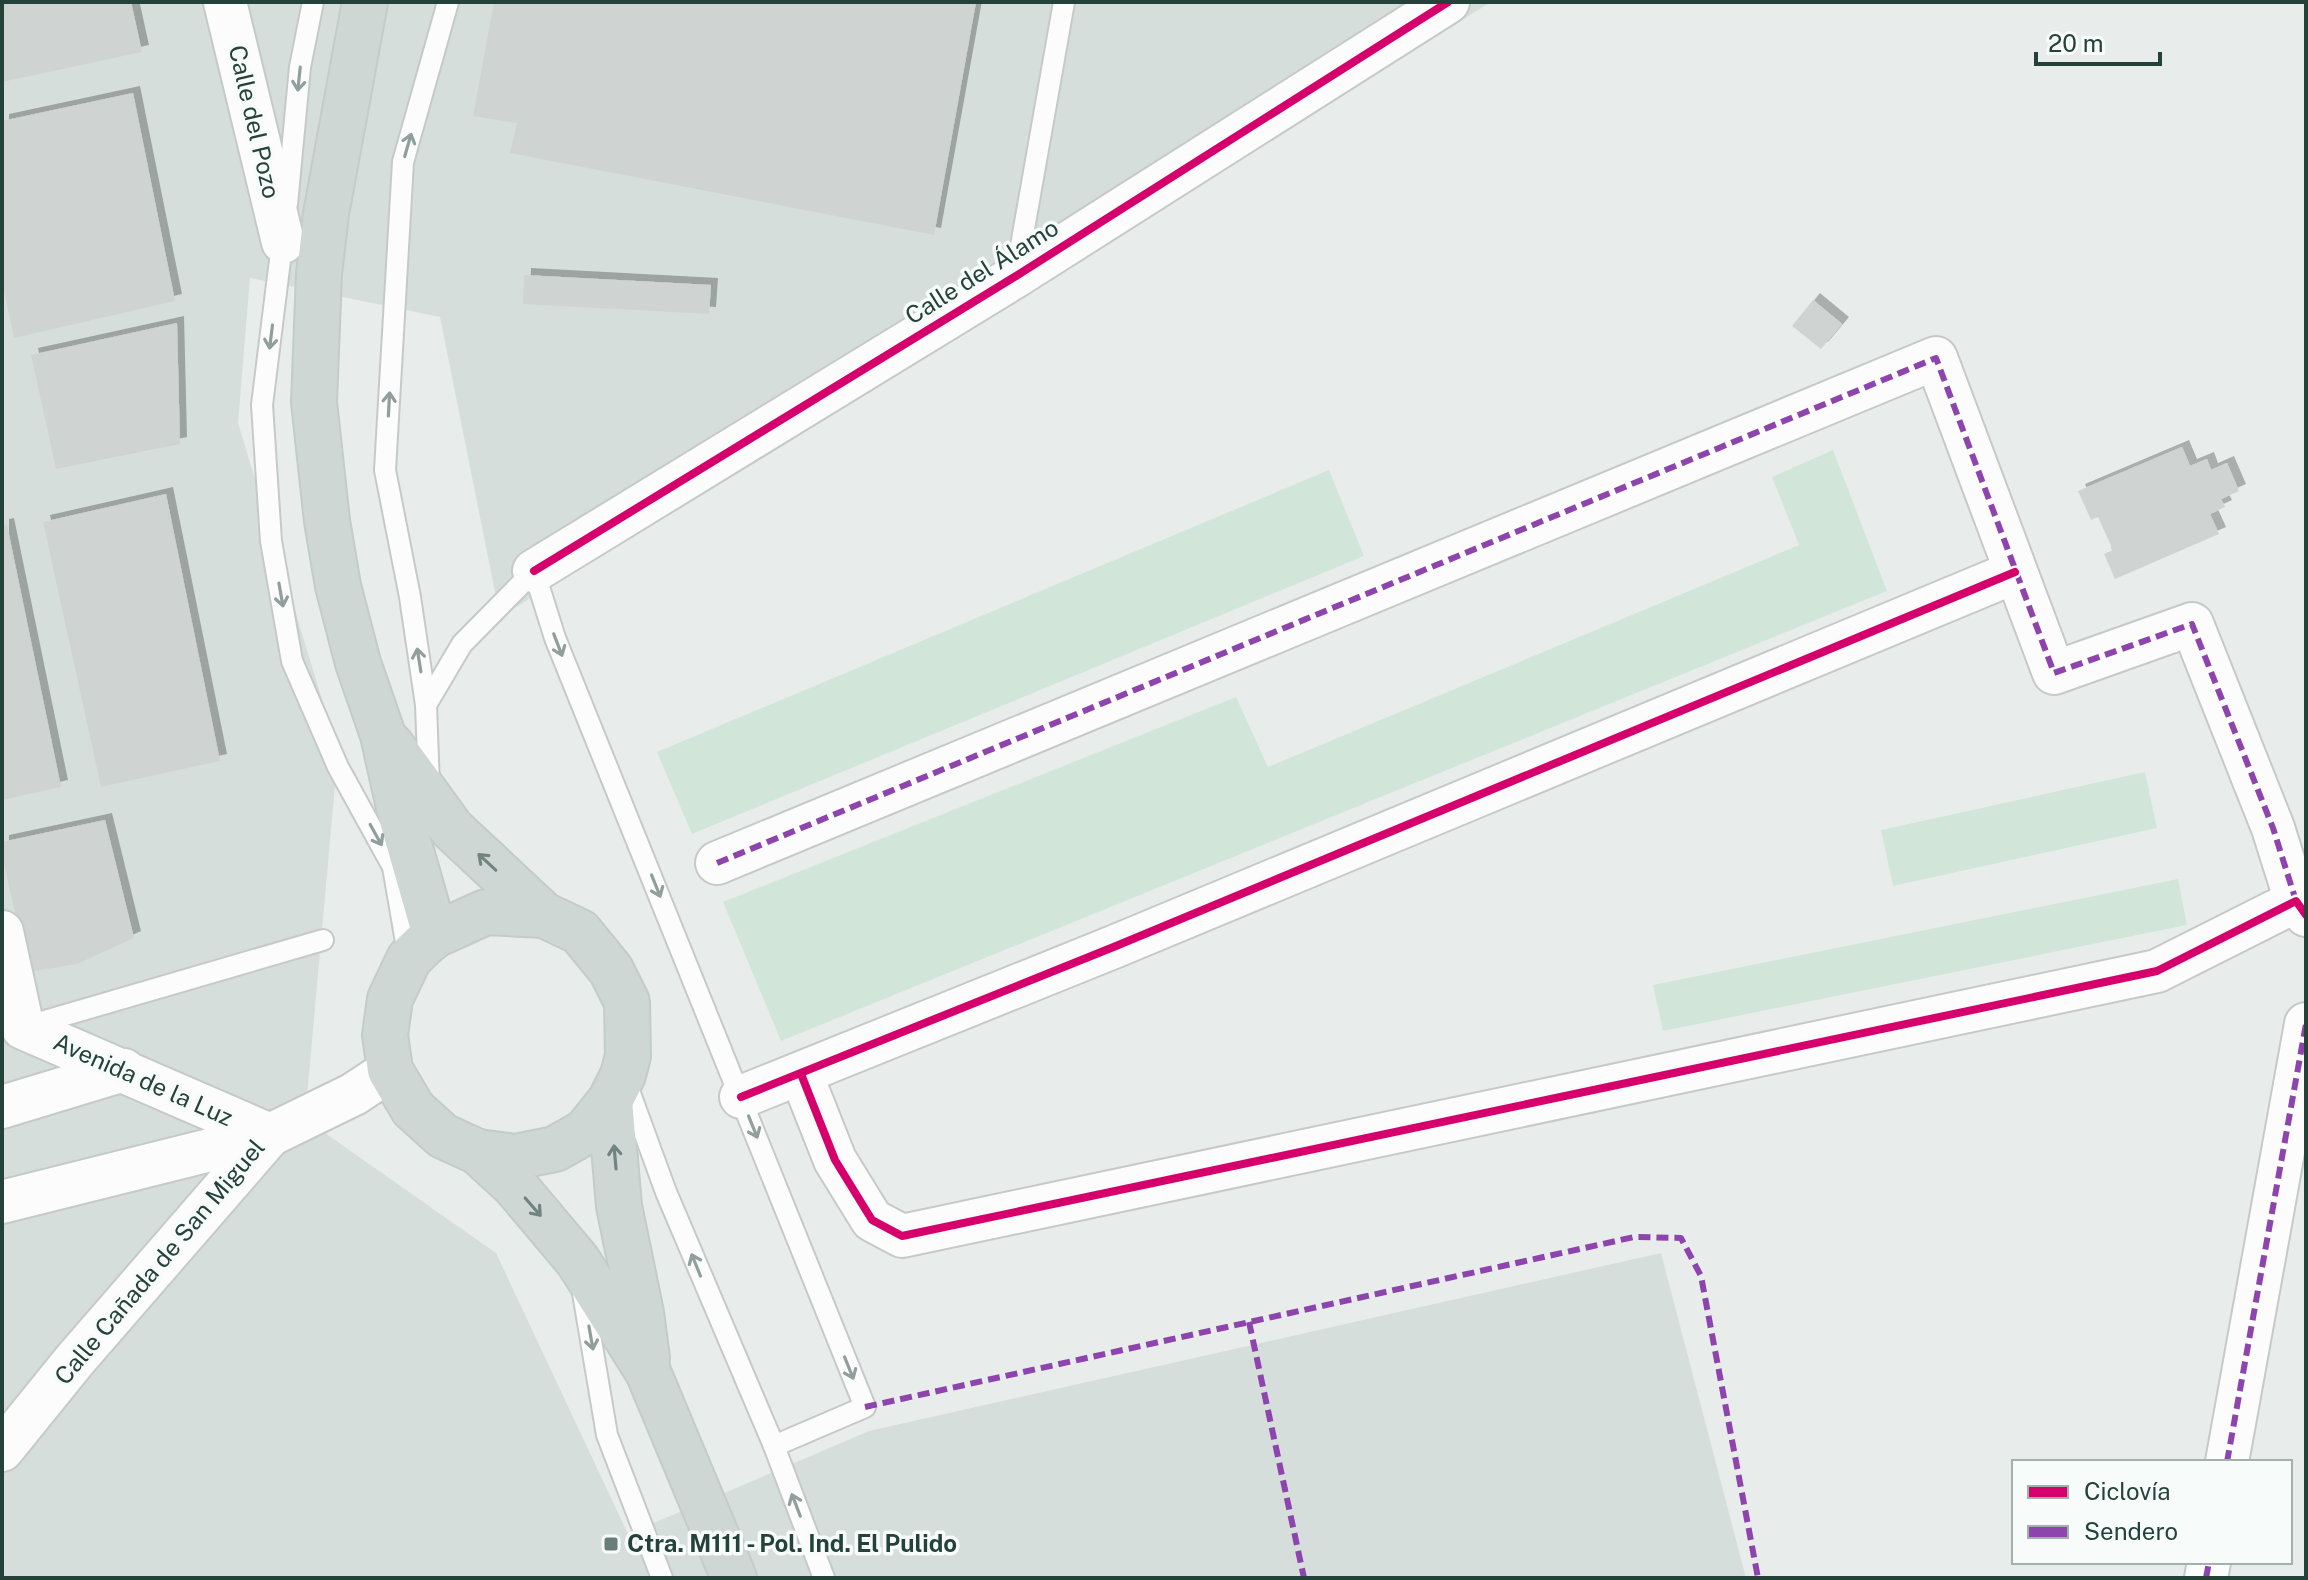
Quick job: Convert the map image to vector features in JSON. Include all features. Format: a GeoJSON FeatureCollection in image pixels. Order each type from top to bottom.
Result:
{"type":"FeatureCollection","features":[{"type":"Feature","properties":{"kind":"main road"},"geometry":{"type":"LineString","coordinates":[[365,2],[326,214],[319,274],[314,402],[325,507],[338,586],[358,663],[383,735],[401,816],[422,947]]}},
{"type":"Feature","properties":{"kind":"main road"},"geometry":{"type":"LineString","coordinates":[[383,735],[452,829],[544,915],[580,932],[611,970],[627,1002],[628,1056],[617,1088],[585,1132],[555,1149],[515,1157],[478,1152],[443,1136],[413,1109],[390,1070],[385,1035],[390,999],[422,947],[486,912],[544,915]]}},
{"type":"Feature","properties":{"kind":"main road"},"geometry":{"type":"LineString","coordinates":[[617,1088],[619,1206],[641,1313],[648,1372]]}},
{"type":"Feature","properties":{"kind":"main road"},"geometry":{"type":"LineString","coordinates":[[478,1152],[514,1185],[578,1261],[648,1372],[734,1578]]}},
{"type":"Feature","properties":{"kind":"street","name":"Calle del Pozo"},"geometry":{"type":"LineString","coordinates":[[225,2],[283,242]]}},
{"type":"Feature","properties":{"kind":"street","name":"Calle del Álamo"},"geometry":{"type":"LineString","coordinates":[[534,571],[1016,276],[1448,2]]}},
{"type":"Feature","properties":{"kind":"street"},"geometry":{"type":"LineString","coordinates":[[717,863],[1936,358],[2054,673],[2192,624],[2273,828],[2301,908],[2157,971],[902,1236],[872,1220],[835,1160],[801,1074]]}},
{"type":"Feature","properties":{"kind":"street"},"geometry":{"type":"LineString","coordinates":[[741,1097],[1131,940],[2015,572]]}},
{"type":"Feature","properties":{"kind":"street","name":"Avenida de la Luz"},"geometry":{"type":"LineString","coordinates":[[2,932],[23,1028],[270,1135]]}},
{"type":"Feature","properties":{"kind":"street"},"geometry":{"type":"LineString","coordinates":[[2227,1460],[2306,1024]]}},
{"type":"Feature","properties":{"kind":"street"},"geometry":{"type":"LineString","coordinates":[[2,1107],[124,1070]]}},
{"type":"Feature","properties":{"kind":"street"},"geometry":{"type":"LineString","coordinates":[[270,1135],[354,1094],[390,1070]]}},
{"type":"Feature","properties":{"kind":"street","name":"Calle Cañada de San Miguel"},"geometry":{"type":"LineString","coordinates":[[2,1202],[270,1135]]}},
{"type":"Feature","properties":{"kind":"street","name":"Calle Cañada de San Miguel"},"geometry":{"type":"LineString","coordinates":[[2,1450],[74,1361],[270,1135]]}},
{"type":"Feature","properties":{"kind":"lane"},"geometry":{"type":"LineString","coordinates":[[313,2],[300,67],[283,242],[262,405],[271,541],[292,661],[338,767],[393,867],[422,947]]}},
{"type":"Feature","properties":{"kind":"lane"},"geometry":{"type":"LineString","coordinates":[[429,794],[426,705],[410,597],[385,470],[403,162],[448,2]]}},
{"type":"Feature","properties":{"kind":"lane"},"geometry":{"type":"LineString","coordinates":[[1016,276],[1064,2]]}},
{"type":"Feature","properties":{"kind":"lane"},"geometry":{"type":"LineString","coordinates":[[426,705],[462,644],[534,571],[555,638],[865,1407],[774,1446]]}},
{"type":"Feature","properties":{"kind":"lane"},"geometry":{"type":"LineString","coordinates":[[23,1028],[323,940]]}},
{"type":"Feature","properties":{"kind":"lane"},"geometry":{"type":"LineString","coordinates":[[617,1088],[666,1192],[774,1446],[824,1578]]}},
{"type":"Feature","properties":{"kind":"lane"},"geometry":{"type":"LineString","coordinates":[[578,1261],[607,1435],[662,1578]]}},
{"type":"Feature","properties":{"kind":"shaded area"},"geometry":{"type":"Polygon","coordinates":[[[2,2],[1491,2],[500,617],[440,317],[250,278],[238,423],[338,752],[305,1119],[496,1253],[628,1534],[869,1431],[1661,1253],[1746,1578],[2,1578],[2,2]]]}},
{"type":"Feature","properties":{"kind":"green space"},"geometry":{"type":"Polygon","coordinates":[[[1833,450],[1887,591],[781,1041],[723,902],[1236,697],[1268,767],[1799,545],[1772,477],[1833,450]]]}},
{"type":"Feature","properties":{"kind":"green space"},"geometry":{"type":"Polygon","coordinates":[[[1329,470],[1364,556],[692,834],[657,752],[1329,470]]]}},
{"type":"Feature","properties":{"kind":"green space"},"geometry":{"type":"Polygon","coordinates":[[[2145,772],[2157,828],[1893,886],[1881,830],[2145,772]]]}},
{"type":"Feature","properties":{"kind":"green space"},"geometry":{"type":"Polygon","coordinates":[[[2178,879],[2187,925],[1663,1031],[1653,985],[2178,879]]]}},
{"type":"Feature","properties":{"kind":"building"},"geometry":{"type":"Polygon","coordinates":[[[2,2],[131,2],[142,52],[2,82],[2,2]]]}},
{"type":"Feature","properties":{"kind":"building"},"geometry":{"type":"Polygon","coordinates":[[[494,2],[976,2],[934,235],[510,153],[517,123],[473,116],[494,2]]]}},
{"type":"Feature","properties":{"kind":"building"},"geometry":{"type":"Polygon","coordinates":[[[133,93],[175,301],[14,338],[2,281],[2,121],[133,93]]]}},
{"type":"Feature","properties":{"kind":"building"},"geometry":{"type":"Polygon","coordinates":[[[524,275],[711,285],[709,314],[523,304],[524,275]]]}},
{"type":"Feature","properties":{"kind":"building"},"geometry":{"type":"Polygon","coordinates":[[[1813,300],[1842,324],[1821,349],[1792,326],[1813,300]]]}},
{"type":"Feature","properties":{"kind":"building"},"geometry":{"type":"Polygon","coordinates":[[[177,323],[180,444],[56,469],[31,355],[177,323]]]}},
{"type":"Feature","properties":{"kind":"building"},"geometry":{"type":"Polygon","coordinates":[[[2182,447],[2190,466],[2207,459],[2211,470],[2227,463],[2239,491],[2221,499],[2225,507],[2210,514],[2219,534],[2115,579],[2104,554],[2113,550],[2098,517],[2091,520],[2078,491],[2182,447]]]}},
{"type":"Feature","properties":{"kind":"building"},"geometry":{"type":"Polygon","coordinates":[[[166,494],[220,761],[101,787],[43,522],[166,494]]]}},
{"type":"Feature","properties":{"kind":"building"},"geometry":{"type":"Polygon","coordinates":[[[7,525],[61,787],[2,800],[2,526],[7,525]]]}},
{"type":"Feature","properties":{"kind":"building"},"geometry":{"type":"Polygon","coordinates":[[[105,820],[134,938],[77,964],[29,972],[2,856],[2,842],[105,820]]]}},
{"type":"Feature","properties":{"kind":"marked path"},"geometry":{"type":"LineString","coordinates":[[717,863],[1936,358],[2054,673],[2192,624],[2273,828],[2296,901]]}},
{"type":"Feature","properties":{"kind":"marked path"},"geometry":{"type":"LineString","coordinates":[[2227,1460],[2306,1024]]}},
{"type":"Feature","properties":{"kind":"marked path"},"geometry":{"type":"LineString","coordinates":[[865,1407],[1634,1237],[1681,1238],[1701,1276],[1758,1578]]}},
{"type":"Feature","properties":{"kind":"marked path"},"geometry":{"type":"LineString","coordinates":[[1249,1322],[1304,1578]]}},
{"type":"Feature","properties":{"kind":"marked path"},"geometry":{"type":"LineString","coordinates":[[2206,1578],[2209,1564]]}},
{"type":"Feature","properties":{"kind":"cycle path"},"geometry":{"type":"LineString","coordinates":[[534,571],[1016,276],[1448,2]]}},
{"type":"Feature","properties":{"kind":"cycle path"},"geometry":{"type":"LineString","coordinates":[[741,1097],[1116,946],[2015,572]]}},
{"type":"Feature","properties":{"kind":"cycle path"},"geometry":{"type":"LineString","coordinates":[[801,1074],[835,1160],[872,1220],[902,1236],[2157,971],[2296,901],[2306,915]]}},
{"type":"Feature","properties":{"kind":"place","name":"Ctra. M111 - Pol. Ind. El Pulido"},"geometry":{"type":"Point","coordinates":[611,1544]}}]}
